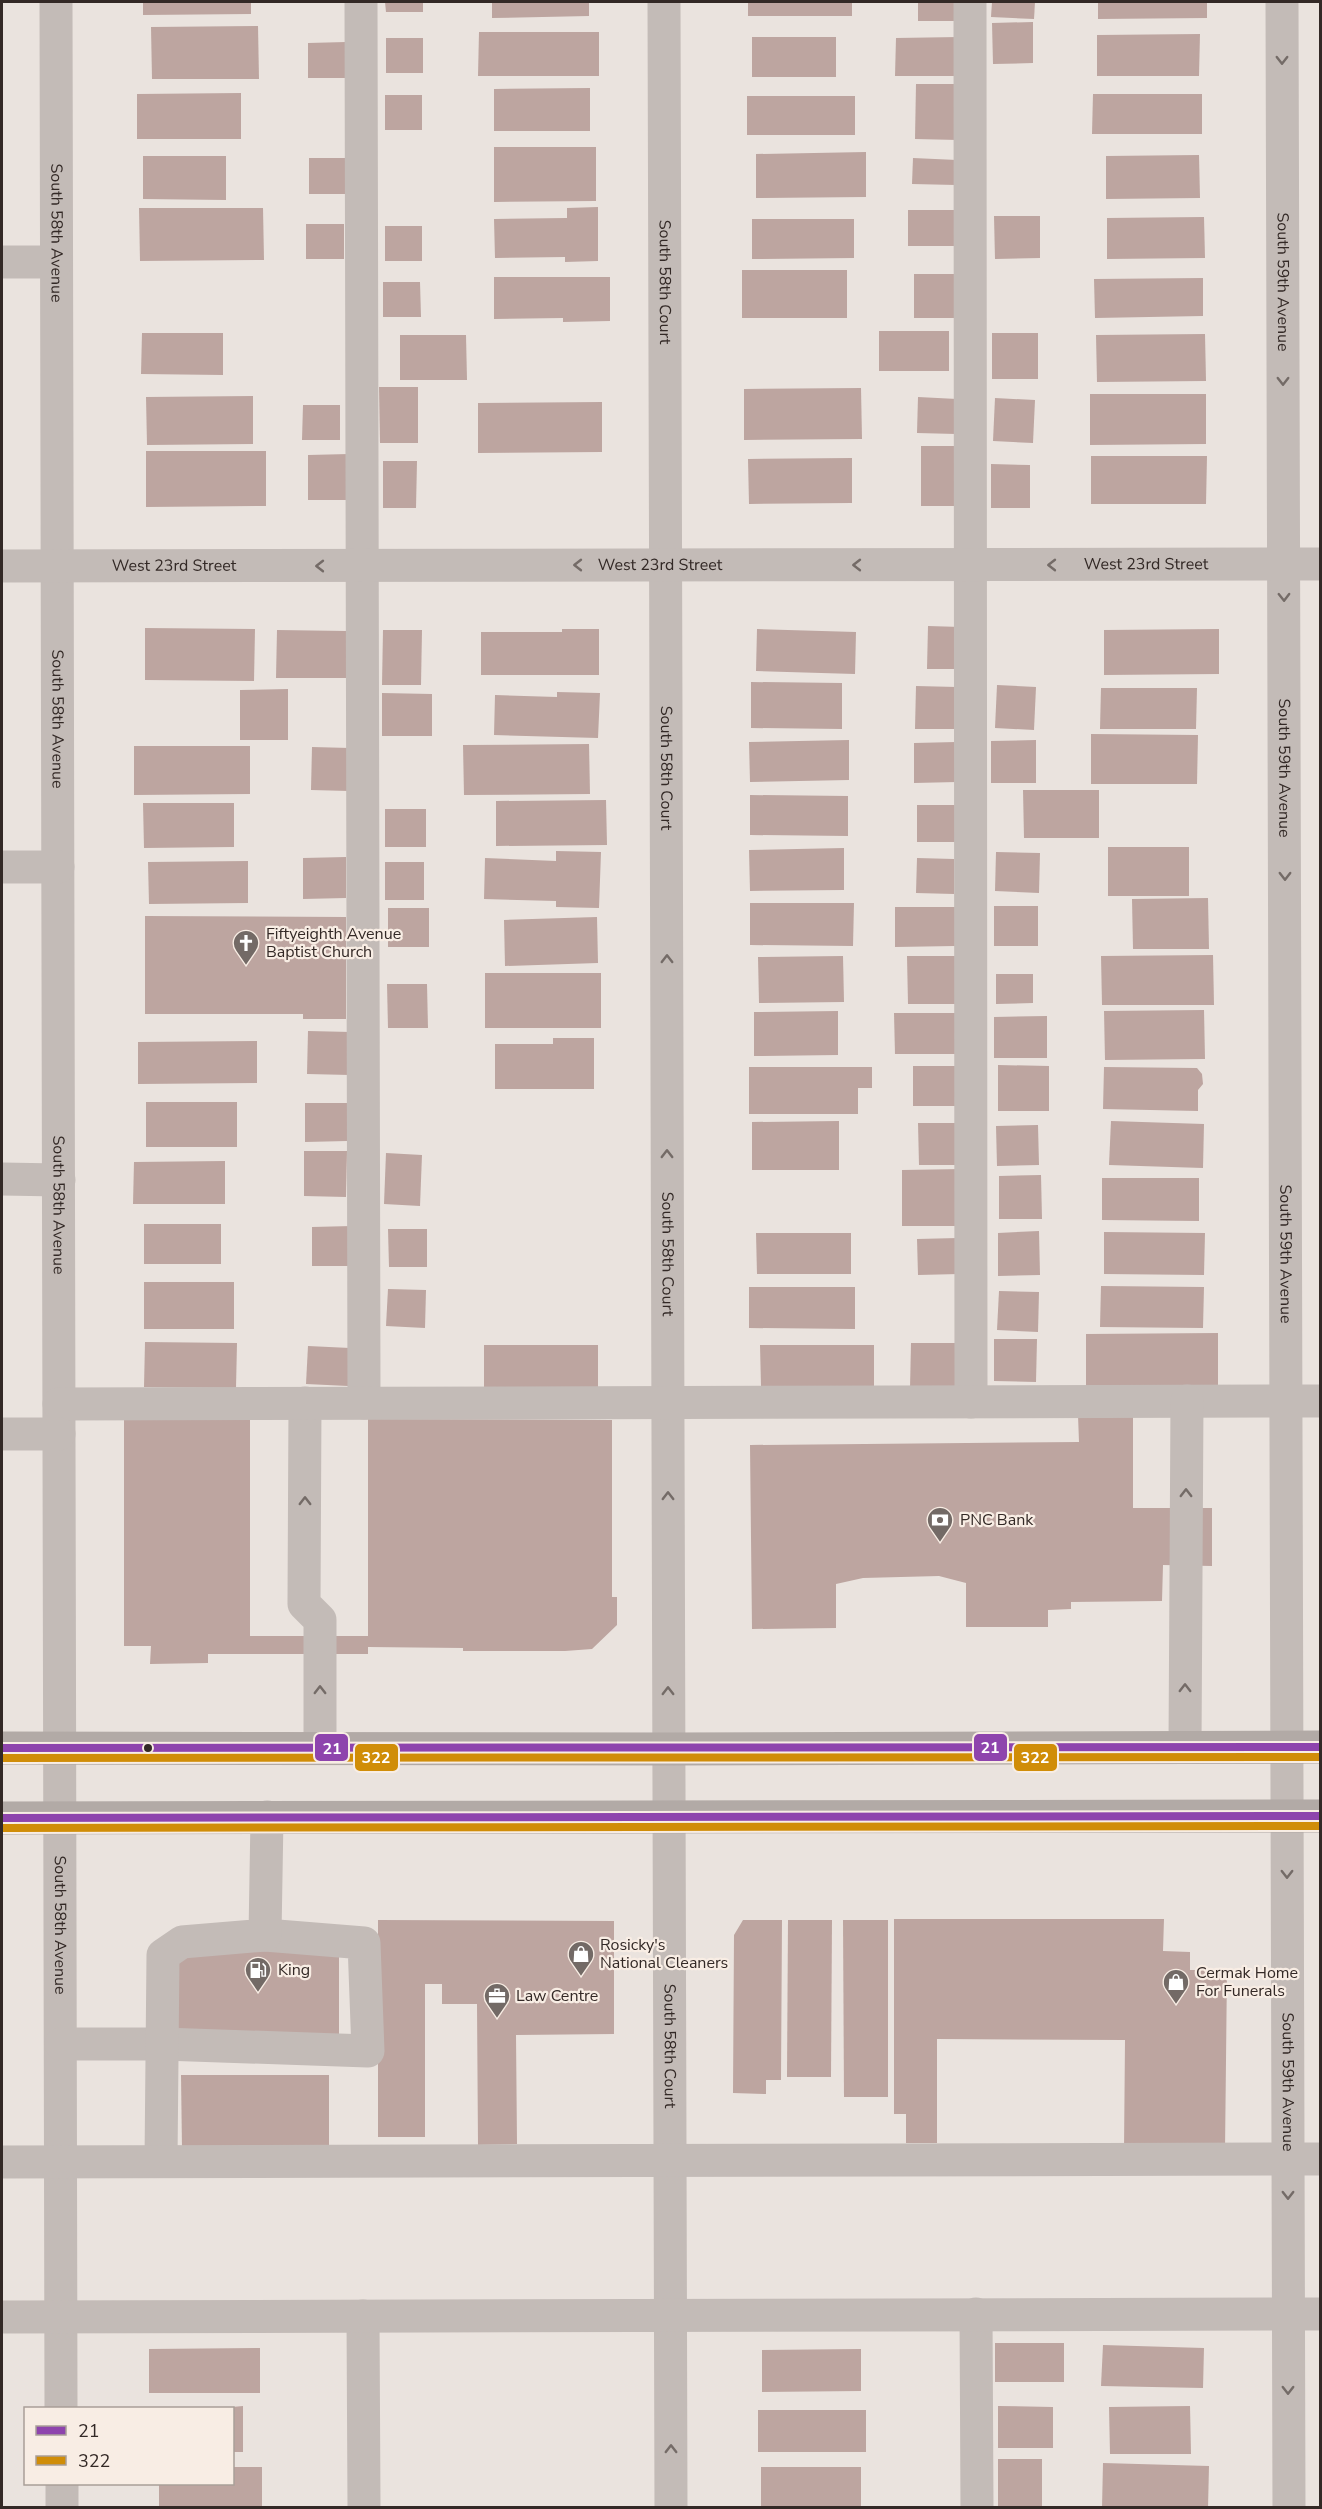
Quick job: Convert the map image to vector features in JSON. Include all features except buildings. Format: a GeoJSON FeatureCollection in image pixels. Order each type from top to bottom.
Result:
{"type":"FeatureCollection","features":[{"type":"Feature","properties":{"kind":"main road"},"geometry":{"type":"LineString","coordinates":[[2,1748],[1320,1747]]}},
{"type":"Feature","properties":{"kind":"main road"},"geometry":{"type":"LineString","coordinates":[[2,1818],[1320,1816]]}},
{"type":"Feature","properties":{"kind":"street","name":"South 58th Avenue"},"geometry":{"type":"LineString","coordinates":[[56,2],[62,2407]]}},
{"type":"Feature","properties":{"kind":"street"},"geometry":{"type":"LineString","coordinates":[[361,2],[364,1403]]}},
{"type":"Feature","properties":{"kind":"street","name":"South 58th Court"},"geometry":{"type":"LineString","coordinates":[[664,2],[672,2508]]}},
{"type":"Feature","properties":{"kind":"street"},"geometry":{"type":"LineString","coordinates":[[970,2],[971,1402]]}},
{"type":"Feature","properties":{"kind":"street","name":"South 59th Avenue"},"geometry":{"type":"LineString","coordinates":[[1282,2],[1289,2508]]}},
{"type":"Feature","properties":{"kind":"street"},"geometry":{"type":"LineString","coordinates":[[2,262],[56,262]]}},
{"type":"Feature","properties":{"kind":"street","name":"West 23rd Street"},"geometry":{"type":"LineString","coordinates":[[2,566],[1320,564]]}},
{"type":"Feature","properties":{"kind":"street"},"geometry":{"type":"LineString","coordinates":[[2,867],[58,867]]}},
{"type":"Feature","properties":{"kind":"street"},"geometry":{"type":"LineString","coordinates":[[2,1179],[59,1179]]}},
{"type":"Feature","properties":{"kind":"street"},"geometry":{"type":"LineString","coordinates":[[1185,1747],[1187,1401]]}},
{"type":"Feature","properties":{"kind":"street"},"geometry":{"type":"LineString","coordinates":[[2,1434],[59,1419],[305,1403],[1320,1401]]}},
{"type":"Feature","properties":{"kind":"street"},"geometry":{"type":"LineString","coordinates":[[305,1403],[304,1604],[320,1620],[320,1748]]}},
{"type":"Feature","properties":{"kind":"street"},"geometry":{"type":"LineString","coordinates":[[265,1935],[267,1817]]}},
{"type":"Feature","properties":{"kind":"street"},"geometry":{"type":"LineString","coordinates":[[60,2044],[162,2044],[368,2051],[364,1943],[265,1935],[182,1942],[163,1954],[162,2044],[161,2162]]}},
{"type":"Feature","properties":{"kind":"street"},"geometry":{"type":"LineString","coordinates":[[2,2162],[1320,2159]]}},
{"type":"Feature","properties":{"kind":"street"},"geometry":{"type":"LineString","coordinates":[[976,2314],[977,2508]]}},
{"type":"Feature","properties":{"kind":"street"},"geometry":{"type":"LineString","coordinates":[[2,2317],[1320,2314]]}},
{"type":"Feature","properties":{"kind":"street"},"geometry":{"type":"LineString","coordinates":[[363,2316],[364,2508]]}},
{"type":"Feature","properties":{"kind":"street"},"geometry":{"type":"LineString","coordinates":[[62,2485],[62,2508]]}},
{"type":"Feature","properties":{"kind":"transit line","name":"21"},"geometry":{"type":"LineString","coordinates":[[2,1748],[1320,1747]]}},
{"type":"Feature","properties":{"kind":"transit line","name":"322"},"geometry":{"type":"LineString","coordinates":[[2,1758],[1320,1757]]}},
{"type":"Feature","properties":{"kind":"transit line","name":"21"},"geometry":{"type":"LineString","coordinates":[[2,1818],[1320,1816]]}},
{"type":"Feature","properties":{"kind":"transit line","name":"322"},"geometry":{"type":"LineString","coordinates":[[2,1828],[1320,1826]]}},
{"type":"Feature","properties":{"kind":"place","name":"Fiftyeighth Avenue Baptist Church"},"geometry":{"type":"Point","coordinates":[246,966]}},
{"type":"Feature","properties":{"kind":"place","name":"PNC Bank"},"geometry":{"type":"Point","coordinates":[940,1543]}},
{"type":"Feature","properties":{"kind":"place","name":"Rosicky's National Cleaners"},"geometry":{"type":"Point","coordinates":[581,1977]}},
{"type":"Feature","properties":{"kind":"place","name":"King"},"geometry":{"type":"Point","coordinates":[258,1993]}},
{"type":"Feature","properties":{"kind":"place","name":"Cermak Home For Funerals"},"geometry":{"type":"Point","coordinates":[1176,2005]}},
{"type":"Feature","properties":{"kind":"place","name":"Law Centre"},"geometry":{"type":"Point","coordinates":[497,2019]}}]}
